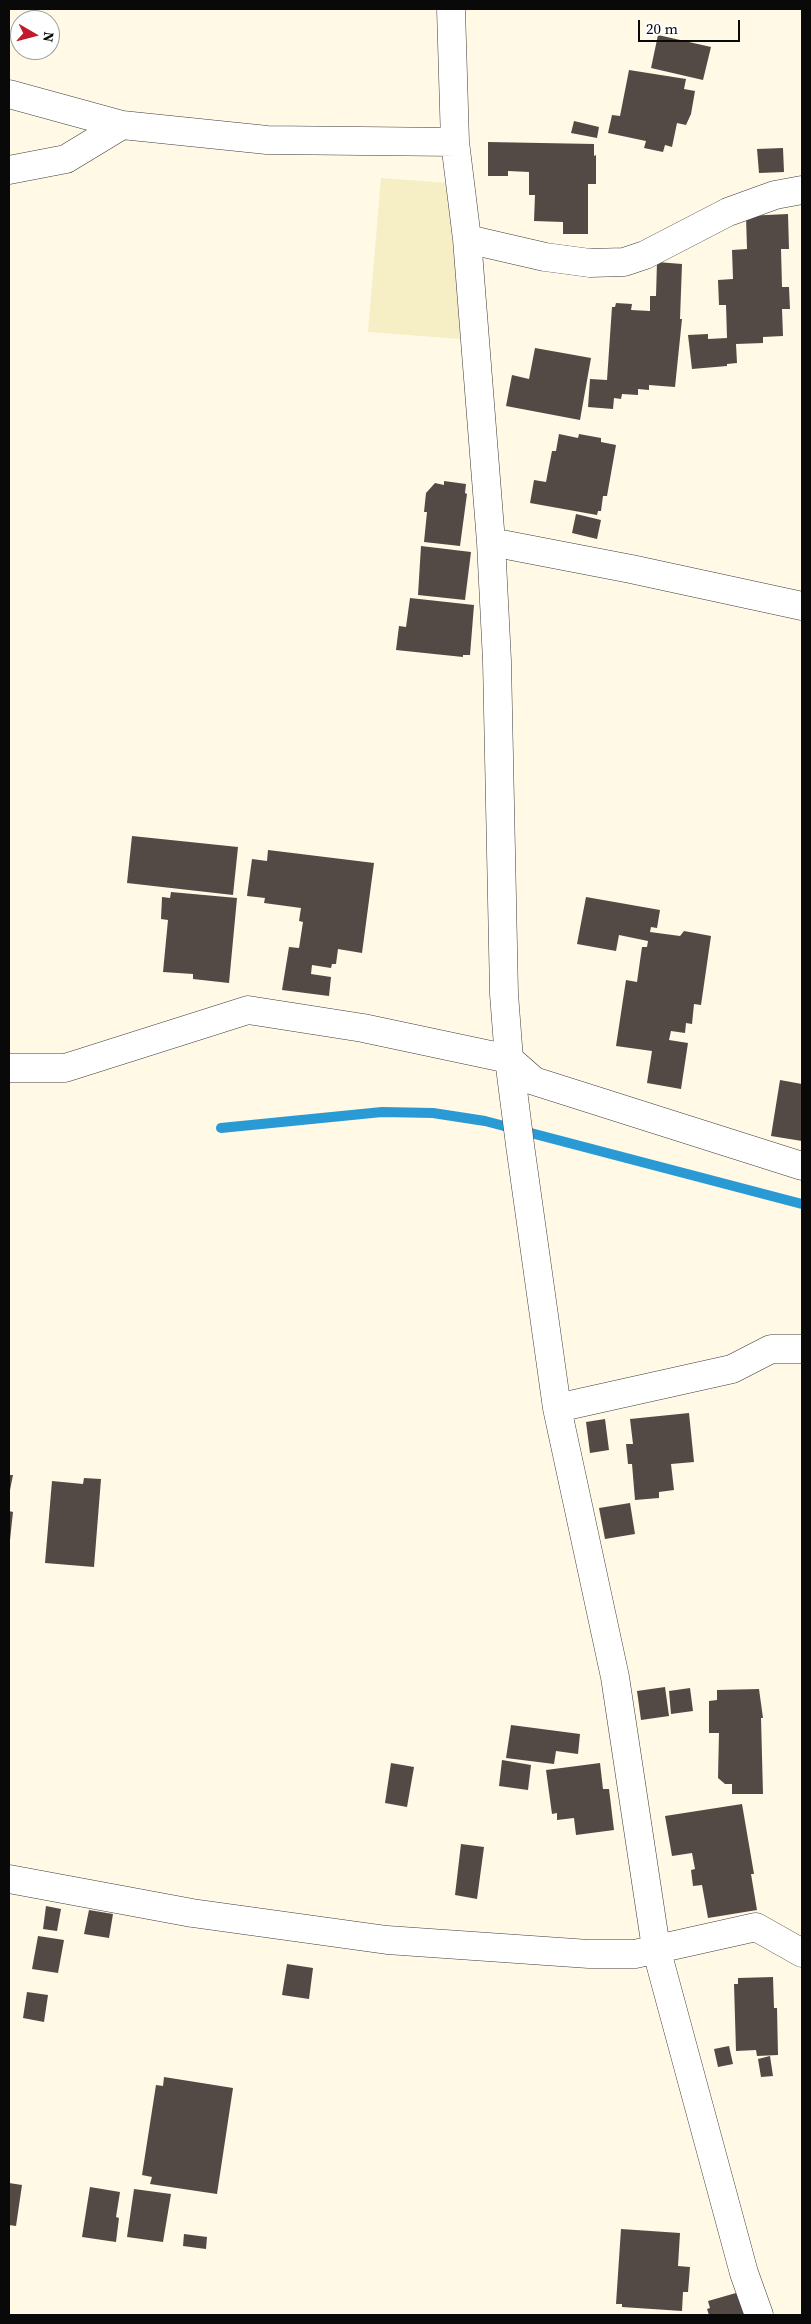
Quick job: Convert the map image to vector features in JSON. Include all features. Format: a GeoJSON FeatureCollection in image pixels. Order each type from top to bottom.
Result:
{"type":"FeatureCollection","features":[{"type":"Feature","properties":{"kind":"street"},"geometry":{"type":"LineString","coordinates":[[451,9],[454,142],[467,239],[491,542],[497,661],[504,994],[509,1059],[520,1145],[557,1408],[615,1677],[656,1948],[744,2273],[759,2315]]}},
{"type":"Feature","properties":{"kind":"street"},"geometry":{"type":"LineString","coordinates":[[9,94],[122,125],[266,140],[454,142]]}},
{"type":"Feature","properties":{"kind":"street"},"geometry":{"type":"LineString","coordinates":[[9,170],[66,159],[122,125]]}},
{"type":"Feature","properties":{"kind":"street"},"geometry":{"type":"LineString","coordinates":[[467,239],[545,257],[590,263],[624,262],[645,255],[728,212],[775,195],[802,190]]}},
{"type":"Feature","properties":{"kind":"street"},"geometry":{"type":"LineString","coordinates":[[491,542],[632,569],[802,606]]}},
{"type":"Feature","properties":{"kind":"street"},"geometry":{"type":"LineString","coordinates":[[9,1068],[65,1068],[248,1010],[363,1028],[509,1059],[534,1081],[802,1166]]}},
{"type":"Feature","properties":{"kind":"street"},"geometry":{"type":"LineString","coordinates":[[557,1408],[732,1369],[771,1348],[802,1349]]}},
{"type":"Feature","properties":{"kind":"street"},"geometry":{"type":"LineString","coordinates":[[9,1879],[192,1913],[387,1940],[589,1954],[635,1954],[756,1927],[802,1953]]}},
{"type":"Feature","properties":{"kind":"shaded area"},"geometry":{"type":"Polygon","coordinates":[[[381,178],[448,183],[461,339],[368,332],[381,178]]]}},
{"type":"Feature","properties":{"kind":"building"},"geometry":{"type":"Polygon","coordinates":[[[658,35],[711,47],[703,80],[651,68],[658,35]]]}},
{"type":"Feature","properties":{"kind":"building"},"geometry":{"type":"Polygon","coordinates":[[[629,70],[686,79],[684,89],[695,91],[691,114],[686,125],[677,123],[672,147],[665,145],[663,152],[644,148],[646,141],[608,133],[612,115],[620,116],[629,70]]]}},
{"type":"Feature","properties":{"kind":"building"},"geometry":{"type":"Polygon","coordinates":[[[574,121],[599,127],[597,138],[571,133],[574,121]]]}},
{"type":"Feature","properties":{"kind":"building"},"geometry":{"type":"Polygon","coordinates":[[[488,142],[594,144],[596,184],[588,184],[588,234],[563,234],[563,222],[534,221],[535,195],[529,195],[529,172],[508,171],[508,176],[488,176],[488,142]]]}},
{"type":"Feature","properties":{"kind":"building"},"geometry":{"type":"Polygon","coordinates":[[[783,148],[784,172],[759,173],[757,149],[783,148]]]}},
{"type":"Feature","properties":{"kind":"building"},"geometry":{"type":"Polygon","coordinates":[[[788,214],[789,249],[781,249],[782,287],[789,287],[790,309],[782,309],[783,336],[763,337],[763,343],[736,344],[737,363],[727,364],[727,366],[692,369],[688,335],[708,334],[708,339],[727,338],[726,305],[719,305],[718,280],[733,279],[732,250],[747,249],[746,216],[788,214]]]}},
{"type":"Feature","properties":{"kind":"building"},"geometry":{"type":"Polygon","coordinates":[[[657,262],[682,264],[680,319],[682,319],[675,387],[649,385],[649,390],[638,389],[638,395],[622,394],[621,399],[614,398],[613,409],[588,407],[590,379],[607,380],[612,307],[615,307],[616,303],[632,304],[631,310],[650,311],[650,296],[656,296],[657,262]]]}},
{"type":"Feature","properties":{"kind":"building"},"geometry":{"type":"Polygon","coordinates":[[[535,348],[591,358],[580,420],[506,406],[512,375],[529,379],[535,348]]]}},
{"type":"Feature","properties":{"kind":"building"},"geometry":{"type":"Polygon","coordinates":[[[559,434],[578,438],[579,434],[601,438],[601,442],[616,445],[607,496],[603,496],[601,511],[598,511],[597,515],[530,503],[534,480],[546,482],[552,451],[556,451],[559,434]]]}},
{"type":"Feature","properties":{"kind":"building"},"geometry":{"type":"Polygon","coordinates":[[[444,481],[466,484],[465,493],[467,494],[460,546],[424,542],[427,512],[424,512],[426,493],[435,483],[444,485],[444,481]]]}},
{"type":"Feature","properties":{"kind":"building"},"geometry":{"type":"Polygon","coordinates":[[[576,514],[601,520],[597,539],[572,533],[576,514]]]}},
{"type":"Feature","properties":{"kind":"building"},"geometry":{"type":"Polygon","coordinates":[[[421,546],[471,552],[465,600],[418,595],[421,546]]]}},
{"type":"Feature","properties":{"kind":"building"},"geometry":{"type":"Polygon","coordinates":[[[410,598],[474,605],[470,655],[463,655],[463,657],[396,650],[399,626],[406,627],[410,598]]]}},
{"type":"Feature","properties":{"kind":"building"},"geometry":{"type":"Polygon","coordinates":[[[132,836],[238,847],[233,895],[127,883],[132,836]]]}},
{"type":"Feature","properties":{"kind":"building"},"geometry":{"type":"Polygon","coordinates":[[[268,850],[374,863],[362,953],[338,949],[336,964],[332,964],[331,968],[312,965],[311,974],[331,977],[329,996],[282,990],[289,947],[299,948],[303,922],[299,921],[301,908],[264,903],[265,898],[247,896],[252,859],[267,861],[268,850]]]}},
{"type":"Feature","properties":{"kind":"building"},"geometry":{"type":"Polygon","coordinates":[[[171,892],[237,898],[229,983],[193,979],[193,974],[163,972],[168,920],[161,919],[162,897],[170,898],[171,892]]]}},
{"type":"Feature","properties":{"kind":"building"},"geometry":{"type":"Polygon","coordinates":[[[586,897],[660,910],[657,928],[651,927],[650,932],[680,936],[684,931],[711,936],[701,1005],[694,1004],[692,1024],[686,1023],[685,1033],[671,1031],[669,1040],[688,1043],[681,1089],[647,1083],[652,1051],[616,1046],[626,980],[637,982],[642,947],[647,947],[648,941],[619,935],[616,951],[577,944],[586,897]]]}},
{"type":"Feature","properties":{"kind":"building"},"geometry":{"type":"Polygon","coordinates":[[[780,1080],[802,1084],[802,1141],[771,1136],[780,1080]]]}},
{"type":"Feature","properties":{"kind":"building"},"geometry":{"type":"Polygon","coordinates":[[[689,1413],[694,1462],[671,1464],[674,1490],[659,1492],[659,1498],[635,1500],[632,1464],[628,1464],[626,1444],[633,1444],[630,1419],[689,1413]]]}},
{"type":"Feature","properties":{"kind":"building"},"geometry":{"type":"Polygon","coordinates":[[[605,1419],[609,1450],[590,1453],[586,1422],[605,1419]]]}},
{"type":"Feature","properties":{"kind":"building"},"geometry":{"type":"Polygon","coordinates":[[[9,1475],[13,1475],[10,1490],[9,1490],[9,1475]]]}},
{"type":"Feature","properties":{"kind":"building"},"geometry":{"type":"Polygon","coordinates":[[[84,1478],[101,1479],[94,1567],[45,1563],[52,1481],[83,1484],[84,1478]]]}},
{"type":"Feature","properties":{"kind":"building"},"geometry":{"type":"Polygon","coordinates":[[[630,1503],[635,1534],[605,1539],[599,1508],[630,1503]]]}},
{"type":"Feature","properties":{"kind":"building"},"geometry":{"type":"Polygon","coordinates":[[[9,1511],[13,1512],[10,1540],[9,1539],[9,1511]]]}},
{"type":"Feature","properties":{"kind":"building"},"geometry":{"type":"Polygon","coordinates":[[[665,1687],[669,1716],[641,1720],[637,1691],[665,1687]]]}},
{"type":"Feature","properties":{"kind":"building"},"geometry":{"type":"Polygon","coordinates":[[[690,1688],[693,1711],[671,1714],[669,1691],[690,1688]]]}},
{"type":"Feature","properties":{"kind":"building"},"geometry":{"type":"Polygon","coordinates":[[[759,1689],[763,1718],[761,1718],[763,1794],[732,1794],[732,1784],[725,1784],[718,1778],[719,1733],[709,1733],[709,1701],[717,1700],[717,1690],[759,1689]]]}},
{"type":"Feature","properties":{"kind":"building"},"geometry":{"type":"Polygon","coordinates":[[[511,1725],[580,1734],[578,1754],[556,1751],[554,1764],[506,1758],[511,1725]]]}},
{"type":"Feature","properties":{"kind":"building"},"geometry":{"type":"Polygon","coordinates":[[[502,1760],[531,1765],[528,1790],[499,1786],[502,1760]]]}},
{"type":"Feature","properties":{"kind":"building"},"geometry":{"type":"Polygon","coordinates":[[[391,1763],[414,1767],[407,1807],[385,1803],[391,1763]]]}},
{"type":"Feature","properties":{"kind":"building"},"geometry":{"type":"Polygon","coordinates":[[[600,1763],[603,1789],[609,1789],[614,1830],[576,1835],[574,1818],[557,1820],[557,1813],[552,1814],[546,1770],[600,1763]]]}},
{"type":"Feature","properties":{"kind":"building"},"geometry":{"type":"Polygon","coordinates":[[[742,1804],[754,1874],[751,1874],[757,1910],[708,1918],[702,1885],[693,1886],[691,1870],[695,1869],[692,1853],[672,1856],[665,1816],[742,1804]]]}},
{"type":"Feature","properties":{"kind":"building"},"geometry":{"type":"Polygon","coordinates":[[[461,1844],[484,1847],[477,1899],[455,1895],[461,1844]]]}},
{"type":"Feature","properties":{"kind":"building"},"geometry":{"type":"Polygon","coordinates":[[[46,1906],[61,1909],[57,1931],[43,1929],[46,1906]]]}},
{"type":"Feature","properties":{"kind":"building"},"geometry":{"type":"Polygon","coordinates":[[[89,1910],[113,1914],[109,1938],[84,1934],[89,1910]]]}},
{"type":"Feature","properties":{"kind":"building"},"geometry":{"type":"Polygon","coordinates":[[[38,1936],[64,1940],[58,1973],[32,1969],[38,1936]]]}},
{"type":"Feature","properties":{"kind":"building"},"geometry":{"type":"Polygon","coordinates":[[[287,1964],[313,1968],[309,1999],[282,1995],[287,1964]]]}},
{"type":"Feature","properties":{"kind":"building"},"geometry":{"type":"Polygon","coordinates":[[[773,1977],[774,2008],[777,2008],[778,2055],[757,2056],[756,2050],[736,2051],[734,1984],[738,1984],[738,1978],[773,1977]]]}},
{"type":"Feature","properties":{"kind":"building"},"geometry":{"type":"Polygon","coordinates":[[[27,1992],[48,1995],[44,2022],[23,2018],[27,1992]]]}},
{"type":"Feature","properties":{"kind":"building"},"geometry":{"type":"Polygon","coordinates":[[[729,2046],[733,2064],[718,2067],[714,2049],[729,2046]]]}},
{"type":"Feature","properties":{"kind":"building"},"geometry":{"type":"Polygon","coordinates":[[[770,2056],[773,2076],[761,2077],[758,2059],[770,2056]]]}},
{"type":"Feature","properties":{"kind":"building"},"geometry":{"type":"Polygon","coordinates":[[[164,2077],[233,2088],[217,2194],[150,2184],[152,2177],[142,2175],[156,2085],[163,2086],[164,2077]]]}},
{"type":"Feature","properties":{"kind":"building"},"geometry":{"type":"Polygon","coordinates":[[[9,2183],[22,2185],[16,2226],[9,2225],[9,2183]]]}},
{"type":"Feature","properties":{"kind":"building"},"geometry":{"type":"Polygon","coordinates":[[[90,2187],[120,2192],[116,2217],[119,2218],[116,2242],[82,2237],[90,2187]]]}},
{"type":"Feature","properties":{"kind":"building"},"geometry":{"type":"Polygon","coordinates":[[[134,2189],[171,2194],[163,2242],[127,2237],[134,2189]]]}},
{"type":"Feature","properties":{"kind":"building"},"geometry":{"type":"Polygon","coordinates":[[[621,2229],[680,2233],[678,2266],[690,2267],[688,2292],[683,2292],[682,2311],[622,2307],[622,2304],[616,2304],[621,2229]]]}},
{"type":"Feature","properties":{"kind":"building"},"geometry":{"type":"Polygon","coordinates":[[[184,2234],[207,2237],[206,2249],[183,2246],[184,2234]]]}},
{"type":"Feature","properties":{"kind":"building"},"geometry":{"type":"Polygon","coordinates":[[[743,2291],[749,2315],[709,2315],[707,2309],[710,2308],[708,2301],[743,2291]]]}},
{"type":"Feature","properties":{"kind":"waterway"},"geometry":{"type":"LineString","coordinates":[[221,1128],[382,1112],[433,1113],[485,1121],[802,1204]]}}]}
